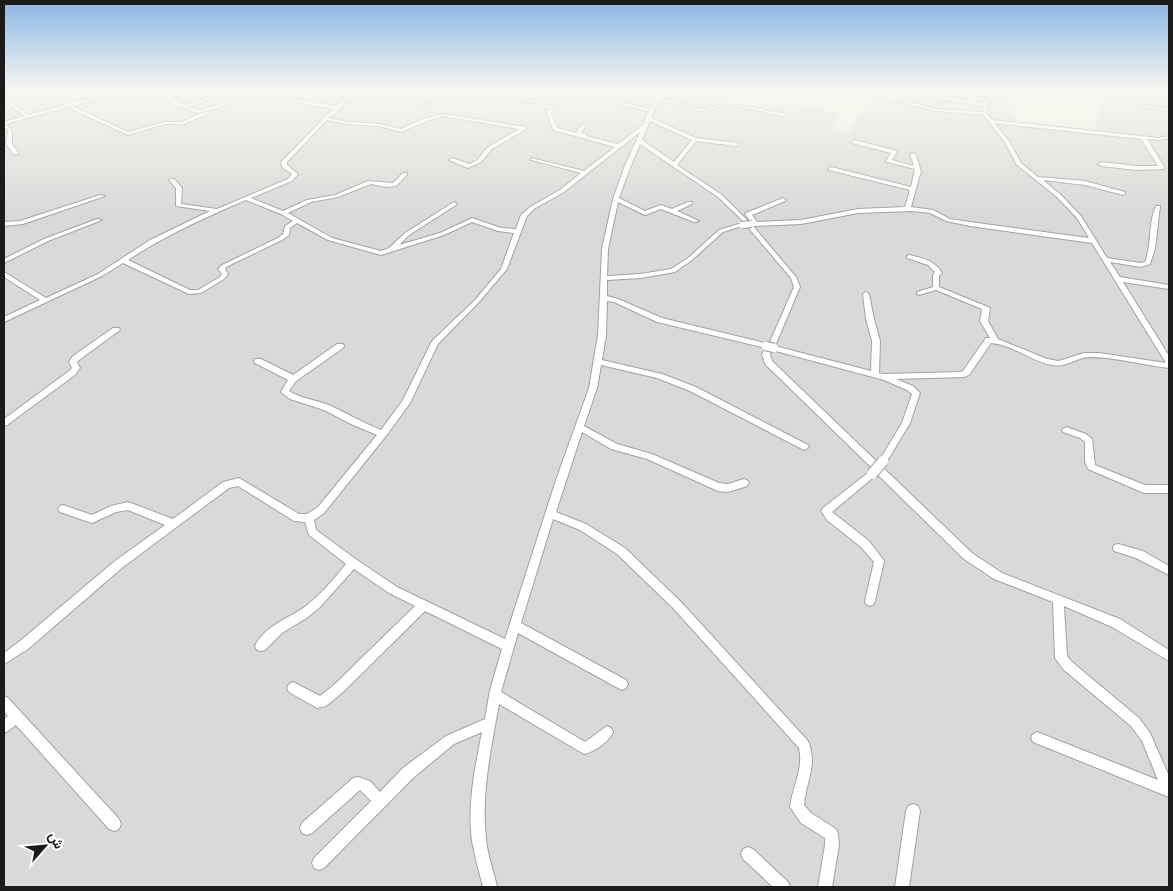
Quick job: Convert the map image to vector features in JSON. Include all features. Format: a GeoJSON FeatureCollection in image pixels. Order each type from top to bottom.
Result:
{"type":"FeatureCollection","features":[{"type":"Feature","properties":{"kind":"street"},"geometry":{"type":"LineString","coordinates":[[10,132],[8,144],[16,154]]}},
{"type":"Feature","properties":{"kind":"street"},"geometry":{"type":"LineString","coordinates":[[123,132],[128,134],[135,132]]}},
{"type":"Feature","properties":{"kind":"street"},"geometry":{"type":"LineString","coordinates":[[4,320],[100,275],[166,234],[215,210],[294,178],[296,174],[284,166],[284,162],[314,132]]}},
{"type":"Feature","properties":{"kind":"street"},"geometry":{"type":"LineString","coordinates":[[452,160],[466,166],[472,165],[490,148],[518,132]]}},
{"type":"Feature","properties":{"kind":"street"},"geometry":{"type":"LineString","coordinates":[[567,132],[622,144],[637,144],[674,165],[720,196],[743,218],[794,278],[797,287],[772,345],[766,354],[768,362],[968,556],[998,576],[1058,604],[1132,631],[1169,656]]}},
{"type":"Feature","properties":{"kind":"street"},"geometry":{"type":"LineString","coordinates":[[579,132],[578,133],[622,144]]}},
{"type":"Feature","properties":{"kind":"street"},"geometry":{"type":"LineString","coordinates":[[4,659],[24,645],[119,564],[172,523],[216,491],[233,483],[244,485],[298,518],[309,518],[321,510],[383,434],[407,401],[435,344],[477,301],[504,269],[511,254],[522,218],[586,173],[634,132]]}},
{"type":"Feature","properties":{"kind":"street"},"geometry":{"type":"LineString","coordinates":[[490,887],[479,841],[477,813],[479,780],[489,723],[514,625],[591,394],[598,362],[604,298],[607,233],[616,199],[642,132]]}},
{"type":"Feature","properties":{"kind":"street"},"geometry":{"type":"LineString","coordinates":[[680,132],[695,138],[736,144]]}},
{"type":"Feature","properties":{"kind":"street"},"geometry":{"type":"LineString","coordinates":[[999,132],[1016,160],[1080,218],[1169,362]]}},
{"type":"Feature","properties":{"kind":"street"},"geometry":{"type":"LineString","coordinates":[[1092,132],[1162,140],[1169,137]]}},
{"type":"Feature","properties":{"kind":"street"},"geometry":{"type":"LineString","coordinates":[[1101,164],[1136,168],[1162,168],[1143,137]]}},
{"type":"Feature","properties":{"kind":"street"},"geometry":{"type":"LineString","coordinates":[[674,165],[690,148],[695,138]]}},
{"type":"Feature","properties":{"kind":"street"},"geometry":{"type":"LineString","coordinates":[[854,142],[894,152],[889,161],[916,168]]}},
{"type":"Feature","properties":{"kind":"street"},"geometry":{"type":"LineString","coordinates":[[908,209],[918,171],[913,154]]}},
{"type":"Feature","properties":{"kind":"street"},"geometry":{"type":"LineString","coordinates":[[533,159],[586,173]]}},
{"type":"Feature","properties":{"kind":"street"},"geometry":{"type":"LineString","coordinates":[[831,169],[913,189]]}},
{"type":"Feature","properties":{"kind":"street"},"geometry":{"type":"LineString","coordinates":[[283,213],[309,201],[336,196],[368,182],[394,185],[405,174]]}},
{"type":"Feature","properties":{"kind":"street"},"geometry":{"type":"LineString","coordinates":[[1035,178],[1085,183],[1123,193]]}},
{"type":"Feature","properties":{"kind":"street"},"geometry":{"type":"LineString","coordinates":[[172,180],[179,188],[178,204],[215,210]]}},
{"type":"Feature","properties":{"kind":"street"},"geometry":{"type":"LineString","coordinates":[[4,224],[21,223],[102,196]]}},
{"type":"Feature","properties":{"kind":"street"},"geometry":{"type":"LineString","coordinates":[[246,198],[283,213],[297,222],[339,242],[381,253],[442,234],[472,220],[500,230],[517,232]]}},
{"type":"Feature","properties":{"kind":"street"},"geometry":{"type":"LineString","coordinates":[[616,199],[645,213],[661,207],[696,221]]}},
{"type":"Feature","properties":{"kind":"street"},"geometry":{"type":"LineString","coordinates":[[753,224],[748,214],[783,200]]}},
{"type":"Feature","properties":{"kind":"street"},"geometry":{"type":"LineString","coordinates":[[672,211],[690,203]]}},
{"type":"Feature","properties":{"kind":"street"},"geometry":{"type":"LineString","coordinates":[[391,250],[407,234],[454,204]]}},
{"type":"Feature","properties":{"kind":"street"},"geometry":{"type":"LineString","coordinates":[[1104,259],[1141,265],[1148,263],[1154,248],[1154,217],[1158,207]]}},
{"type":"Feature","properties":{"kind":"street"},"geometry":{"type":"LineString","coordinates":[[604,278],[641,276],[673,270],[721,231],[742,225],[801,222],[863,211],[908,209],[931,211],[948,220],[1094,242]]}},
{"type":"Feature","properties":{"kind":"street"},"geometry":{"type":"LineString","coordinates":[[4,261],[46,240],[99,220]]}},
{"type":"Feature","properties":{"kind":"street"},"geometry":{"type":"LineString","coordinates":[[123,260],[189,292],[195,293],[222,278],[225,274],[221,269],[224,266],[280,239],[286,235],[288,227],[297,222]]}},
{"type":"Feature","properties":{"kind":"street"},"geometry":{"type":"LineString","coordinates":[[909,257],[925,261],[936,267],[939,273],[936,276],[936,288]]}},
{"type":"Feature","properties":{"kind":"street"},"geometry":{"type":"LineString","coordinates":[[4,274],[44,300]]}},
{"type":"Feature","properties":{"kind":"street"},"geometry":{"type":"LineString","coordinates":[[1117,279],[1169,287]]}},
{"type":"Feature","properties":{"kind":"street"},"geometry":{"type":"LineString","coordinates":[[919,293],[936,288],[986,308],[984,321],[995,340]]}},
{"type":"Feature","properties":{"kind":"street"},"geometry":{"type":"LineString","coordinates":[[866,294],[876,341],[879,376]]}},
{"type":"Feature","properties":{"kind":"street"},"geometry":{"type":"LineString","coordinates":[[604,298],[616,300],[660,320],[879,376],[910,388],[916,393],[906,424],[883,461],[872,474],[826,511],[830,517],[865,544],[879,560],[870,601]]}},
{"type":"Feature","properties":{"kind":"street"},"geometry":{"type":"LineString","coordinates":[[4,423],[72,373],[76,368],[74,362],[76,358],[116,330]]}},
{"type":"Feature","properties":{"kind":"street"},"geometry":{"type":"LineString","coordinates":[[879,376],[961,375],[966,372],[988,340],[995,340],[1037,359],[1061,364],[1069,363],[1087,354],[1169,366]]}},
{"type":"Feature","properties":{"kind":"street"},"geometry":{"type":"LineString","coordinates":[[340,346],[293,379],[286,389],[288,395],[327,408],[383,434]]}},
{"type":"Feature","properties":{"kind":"street"},"geometry":{"type":"LineString","coordinates":[[258,361],[293,379]]}},
{"type":"Feature","properties":{"kind":"street"},"geometry":{"type":"LineString","coordinates":[[598,362],[659,376],[693,389],[805,447]]}},
{"type":"Feature","properties":{"kind":"street"},"geometry":{"type":"LineString","coordinates":[[580,427],[614,447],[649,456],[718,487],[728,488],[744,483]]}},
{"type":"Feature","properties":{"kind":"street"},"geometry":{"type":"LineString","coordinates":[[1066,430],[1084,436],[1089,440],[1089,462],[1091,467],[1137,487],[1169,489]]}},
{"type":"Feature","properties":{"kind":"street"},"geometry":{"type":"LineString","coordinates":[[64,509],[92,518],[114,509],[128,506],[172,523]]}},
{"type":"Feature","properties":{"kind":"street"},"geometry":{"type":"LineString","coordinates":[[550,514],[595,534],[621,551],[677,605],[804,745],[808,754],[807,766],[797,807],[806,818],[831,834],[832,845],[825,887]]}},
{"type":"Feature","properties":{"kind":"street"},"geometry":{"type":"LineString","coordinates":[[309,518],[312,532],[353,563],[422,605],[508,646]]}},
{"type":"Feature","properties":{"kind":"street"},"geometry":{"type":"LineString","coordinates":[[1118,548],[1139,554],[1169,571]]}},
{"type":"Feature","properties":{"kind":"street"},"geometry":{"type":"LineString","coordinates":[[261,646],[281,627],[308,611],[318,602],[353,563]]}},
{"type":"Feature","properties":{"kind":"street"},"geometry":{"type":"LineString","coordinates":[[1058,604],[1061,658],[1135,722],[1146,737],[1169,791]]}},
{"type":"Feature","properties":{"kind":"street"},"geometry":{"type":"LineString","coordinates":[[293,688],[317,702],[322,702],[340,688],[422,605]]}},
{"type":"Feature","properties":{"kind":"street"},"geometry":{"type":"LineString","coordinates":[[514,625],[622,684]]}},
{"type":"Feature","properties":{"kind":"street"},"geometry":{"type":"LineString","coordinates":[[495,695],[584,748],[589,747],[607,732]]}},
{"type":"Feature","properties":{"kind":"street"},"geometry":{"type":"LineString","coordinates":[[4,702],[114,824]]}},
{"type":"Feature","properties":{"kind":"street"},"geometry":{"type":"LineString","coordinates":[[4,727],[16,717]]}},
{"type":"Feature","properties":{"kind":"street"},"geometry":{"type":"LineString","coordinates":[[319,863],[408,772],[456,737],[489,723]]}},
{"type":"Feature","properties":{"kind":"street"},"geometry":{"type":"LineString","coordinates":[[1037,738],[1169,791]]}},
{"type":"Feature","properties":{"kind":"street"},"geometry":{"type":"LineString","coordinates":[[307,828],[358,783],[365,786],[380,801]]}},
{"type":"Feature","properties":{"kind":"street"},"geometry":{"type":"LineString","coordinates":[[902,887],[913,812]]}},
{"type":"Feature","properties":{"kind":"street"},"geometry":{"type":"LineString","coordinates":[[748,854],[783,887]]}},
{"type":"Feature","properties":{"kind":"shaded area"},"geometry":{"type":"Polygon","coordinates":[[[4,132],[1169,132],[1169,887],[4,887],[4,132]]]}}]}
